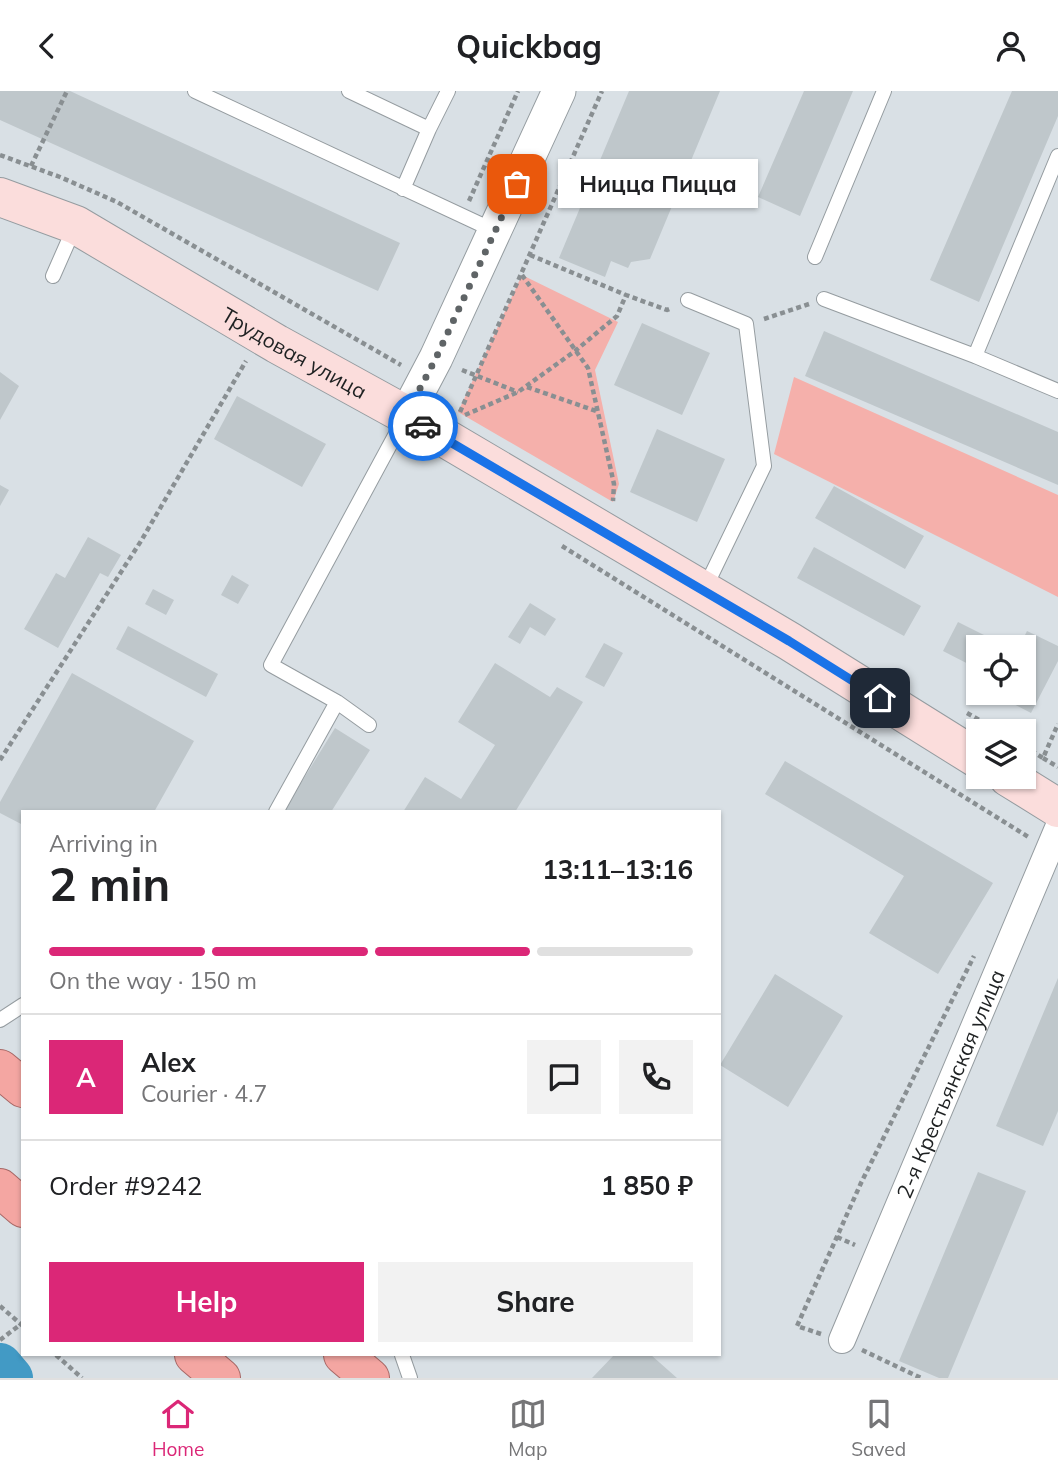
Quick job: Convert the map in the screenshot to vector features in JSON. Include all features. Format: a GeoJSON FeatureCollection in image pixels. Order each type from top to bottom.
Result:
{"type":"FeatureCollection","features":[{"type":"Feature","properties":{"kind":"highway"},"geometry":{"type":"LineString","coordinates":[[0,1069],[21,1086]]}},
{"type":"Feature","properties":{"kind":"highway"},"geometry":{"type":"LineString","coordinates":[[0,1188],[21,1205]]}},
{"type":"Feature","properties":{"kind":"highway"},"geometry":{"type":"LineString","coordinates":[[195,1356],[221,1378]]}},
{"type":"Feature","properties":{"kind":"highway"},"geometry":{"type":"LineString","coordinates":[[344,1356],[370,1378]]}},
{"type":"Feature","properties":{"kind":"main road","name":"Трудовая улица"},"geometry":{"type":"LineString","coordinates":[[0,197],[76,225],[277,344],[406,415],[789,641],[966,752]]}},
{"type":"Feature","properties":{"kind":"main road"},"geometry":{"type":"LineString","coordinates":[[1028,789],[1055,805]]}},
{"type":"Feature","properties":{"kind":"street"},"geometry":{"type":"LineString","coordinates":[[406,415],[436,358],[559,91]]}},
{"type":"Feature","properties":{"kind":"street","name":"2-я Крестьянская улица"},"geometry":{"type":"LineString","coordinates":[[842,1340],[1055,805]]}},
{"type":"Feature","properties":{"kind":"lane"},"geometry":{"type":"LineString","coordinates":[[195,91],[495,231]]}},
{"type":"Feature","properties":{"kind":"lane"},"geometry":{"type":"LineString","coordinates":[[349,91],[429,129]]}},
{"type":"Feature","properties":{"kind":"lane"},"geometry":{"type":"LineString","coordinates":[[403,189],[448,91]]}},
{"type":"Feature","properties":{"kind":"lane"},"geometry":{"type":"LineString","coordinates":[[815,257],[884,91]]}},
{"type":"Feature","properties":{"kind":"lane"},"geometry":{"type":"LineString","coordinates":[[975,356],[1058,156]]}},
{"type":"Feature","properties":{"kind":"lane"},"geometry":{"type":"LineString","coordinates":[[53,277],[76,225]]}},
{"type":"Feature","properties":{"kind":"lane"},"geometry":{"type":"LineString","coordinates":[[824,299],[975,356],[1058,391]]}},
{"type":"Feature","properties":{"kind":"lane"},"geometry":{"type":"LineString","coordinates":[[688,300],[746,324],[764,466],[704,591]]}},
{"type":"Feature","properties":{"kind":"lane"},"geometry":{"type":"LineString","coordinates":[[369,725],[337,702],[271,664],[406,415]]}},
{"type":"Feature","properties":{"kind":"lane"},"geometry":{"type":"LineString","coordinates":[[277,810],[337,702]]}},
{"type":"Feature","properties":{"kind":"lane"},"geometry":{"type":"LineString","coordinates":[[0,1020],[21,1006]]}},
{"type":"Feature","properties":{"kind":"lane"},"geometry":{"type":"LineString","coordinates":[[402,1356],[410,1378]]}},
{"type":"Feature","properties":{"kind":"path"},"geometry":{"type":"LineString","coordinates":[[31,166],[67,91]]}},
{"type":"Feature","properties":{"kind":"path"},"geometry":{"type":"LineString","coordinates":[[467,205],[518,91]]}},
{"type":"Feature","properties":{"kind":"path"},"geometry":{"type":"LineString","coordinates":[[476,422],[458,412],[522,275],[602,91]]}},
{"type":"Feature","properties":{"kind":"path"},"geometry":{"type":"LineString","coordinates":[[0,155],[95,191],[137,213],[408,369]]}},
{"type":"Feature","properties":{"kind":"path"},"geometry":{"type":"LineString","coordinates":[[530,255],[667,310],[688,300]]}},
{"type":"Feature","properties":{"kind":"path"},"geometry":{"type":"LineString","coordinates":[[522,275],[589,369],[614,484],[613,502],[601,495]]}},
{"type":"Feature","properties":{"kind":"path"},"geometry":{"type":"LineString","coordinates":[[464,415],[518,392],[575,351],[617,316],[626,295]]}},
{"type":"Feature","properties":{"kind":"path"},"geometry":{"type":"LineString","coordinates":[[746,324],[824,299]]}},
{"type":"Feature","properties":{"kind":"path"},"geometry":{"type":"LineString","coordinates":[[0,760],[141,541],[248,356]]}},
{"type":"Feature","properties":{"kind":"path"},"geometry":{"type":"LineString","coordinates":[[458,368],[518,392]]}},
{"type":"Feature","properties":{"kind":"path"},"geometry":{"type":"LineString","coordinates":[[526,387],[599,412]]}},
{"type":"Feature","properties":{"kind":"path"},"geometry":{"type":"LineString","coordinates":[[562,546],[1032,840],[1055,805],[1044,758],[1058,724]]}},
{"type":"Feature","properties":{"kind":"path"},"geometry":{"type":"LineString","coordinates":[[964,711],[978,719]]}},
{"type":"Feature","properties":{"kind":"path"},"geometry":{"type":"LineString","coordinates":[[1036,753],[1044,758]]}},
{"type":"Feature","properties":{"kind":"path"},"geometry":{"type":"LineString","coordinates":[[920,1378],[842,1340],[797,1326],[861,1183],[977,950]]}},
{"type":"Feature","properties":{"kind":"path"},"geometry":{"type":"LineString","coordinates":[[0,1306],[21,1324]]}},
{"type":"Feature","properties":{"kind":"path"},"geometry":{"type":"LineString","coordinates":[[0,1340],[21,1326]]}},
{"type":"Feature","properties":{"kind":"path"},"geometry":{"type":"LineString","coordinates":[[57,1356],[82,1378]]}},
{"type":"Feature","properties":{"kind":"shaded area"},"geometry":{"type":"Polygon","coordinates":[[[522,275],[618,322],[595,370],[619,484],[613,502],[458,412],[522,275]]]}},
{"type":"Feature","properties":{"kind":"shaded area"},"geometry":{"type":"Polygon","coordinates":[[[794,377],[1058,495],[1058,597],[774,454],[794,377]]]}},
{"type":"Feature","properties":{"kind":"building"},"geometry":{"type":"Polygon","coordinates":[[[0,91],[70,91],[400,243],[378,291],[0,120],[0,91]]]}},
{"type":"Feature","properties":{"kind":"building"},"geometry":{"type":"Polygon","coordinates":[[[629,91],[720,91],[650,259],[631,262],[628,268],[611,261],[605,277],[559,258],[629,91]]]}},
{"type":"Feature","properties":{"kind":"building"},"geometry":{"type":"Polygon","coordinates":[[[804,91],[853,91],[800,216],[758,197],[804,91]]]}},
{"type":"Feature","properties":{"kind":"building"},"geometry":{"type":"Polygon","coordinates":[[[1012,91],[1058,91],[1058,116],[979,302],[930,280],[1012,91]]]}},
{"type":"Feature","properties":{"kind":"building"},"geometry":{"type":"Polygon","coordinates":[[[642,323],[710,353],[682,415],[614,385],[642,323]]]}},
{"type":"Feature","properties":{"kind":"building"},"geometry":{"type":"Polygon","coordinates":[[[824,331],[1058,432],[1058,485],[805,376],[824,331]]]}},
{"type":"Feature","properties":{"kind":"building"},"geometry":{"type":"Polygon","coordinates":[[[0,372],[19,386],[0,420],[0,372]]]}},
{"type":"Feature","properties":{"kind":"building"},"geometry":{"type":"Polygon","coordinates":[[[237,396],[326,444],[302,487],[214,439],[237,396]]]}},
{"type":"Feature","properties":{"kind":"building"},"geometry":{"type":"Polygon","coordinates":[[[657,429],[725,459],[697,522],[630,492],[657,429]]]}},
{"type":"Feature","properties":{"kind":"building"},"geometry":{"type":"Polygon","coordinates":[[[0,485],[9,490],[0,506],[0,485]]]}},
{"type":"Feature","properties":{"kind":"building"},"geometry":{"type":"Polygon","coordinates":[[[834,486],[924,536],[905,569],[815,518],[834,486]]]}},
{"type":"Feature","properties":{"kind":"building"},"geometry":{"type":"Polygon","coordinates":[[[88,537],[121,555],[108,577],[100,573],[58,648],[24,629],[56,573],[65,578],[88,537]]]}},
{"type":"Feature","properties":{"kind":"building"},"geometry":{"type":"Polygon","coordinates":[[[814,547],[921,606],[904,636],[797,578],[814,547]]]}},
{"type":"Feature","properties":{"kind":"building"},"geometry":{"type":"Polygon","coordinates":[[[232,575],[249,585],[238,604],[221,595],[232,575]]]}},
{"type":"Feature","properties":{"kind":"building"},"geometry":{"type":"Polygon","coordinates":[[[153,589],[174,600],[166,615],[145,604],[153,589]]]}},
{"type":"Feature","properties":{"kind":"building"},"geometry":{"type":"Polygon","coordinates":[[[530,603],[556,619],[545,636],[530,627],[520,644],[508,637],[530,603]]]}},
{"type":"Feature","properties":{"kind":"building"},"geometry":{"type":"Polygon","coordinates":[[[958,622],[984,635],[966,635],[966,663],[943,651],[958,622]]]}},
{"type":"Feature","properties":{"kind":"building"},"geometry":{"type":"Polygon","coordinates":[[[128,626],[218,674],[206,697],[116,649],[128,626]]]}},
{"type":"Feature","properties":{"kind":"building"},"geometry":{"type":"Polygon","coordinates":[[[1036,635],[1058,646],[1058,661],[1036,703],[1036,635]]]}},
{"type":"Feature","properties":{"kind":"building"},"geometry":{"type":"Polygon","coordinates":[[[604,643],[623,653],[604,687],[585,677],[604,643]]]}},
{"type":"Feature","properties":{"kind":"building"},"geometry":{"type":"Polygon","coordinates":[[[495,663],[550,697],[557,687],[583,702],[516,810],[404,810],[425,777],[461,799],[495,745],[458,722],[495,663]]]}},
{"type":"Feature","properties":{"kind":"building"},"geometry":{"type":"Polygon","coordinates":[[[72,673],[194,741],[155,810],[21,810],[21,824],[0,813],[0,802],[72,673]]]}},
{"type":"Feature","properties":{"kind":"building"},"geometry":{"type":"Polygon","coordinates":[[[1015,705],[1035,705],[1031,713],[1015,705]]]}},
{"type":"Feature","properties":{"kind":"building"},"geometry":{"type":"Polygon","coordinates":[[[335,728],[370,750],[332,810],[284,810],[335,728]]]}},
{"type":"Feature","properties":{"kind":"building"},"geometry":{"type":"Polygon","coordinates":[[[785,761],[993,883],[938,974],[869,933],[904,876],[765,794],[785,761]]]}},
{"type":"Feature","properties":{"kind":"building"},"geometry":{"type":"Polygon","coordinates":[[[775,974],[843,1016],[788,1107],[721,1063],[775,974]]]}},
{"type":"Feature","properties":{"kind":"building"},"geometry":{"type":"Polygon","coordinates":[[[1058,978],[1058,1111],[1043,1146],[996,1126],[1058,978]]]}},
{"type":"Feature","properties":{"kind":"building"},"geometry":{"type":"Polygon","coordinates":[[[978,1172],[1026,1191],[948,1378],[939,1378],[899,1361],[978,1172]]]}},
{"type":"Feature","properties":{"kind":"building"},"geometry":{"type":"Polygon","coordinates":[[[613,1356],[652,1356],[677,1378],[592,1378],[613,1356]]]}},
{"type":"Feature","properties":{"kind":"waterway"},"geometry":{"type":"LineString","coordinates":[[0,1365],[11,1378]]}},
{"type":"Feature","properties":{"kind":"way so far"},"geometry":{"type":"LineString","coordinates":[[423,426],[406,415],[436,358],[517,184]]}},
{"type":"Feature","properties":{"kind":"place","name":"Ницца Пицца"},"geometry":{"type":"Point","coordinates":[517,184]}},
{"type":"Feature","properties":{"kind":"route"},"geometry":{"type":"LineString","coordinates":[[423,426],[789,641],[880,698]]}}]}
